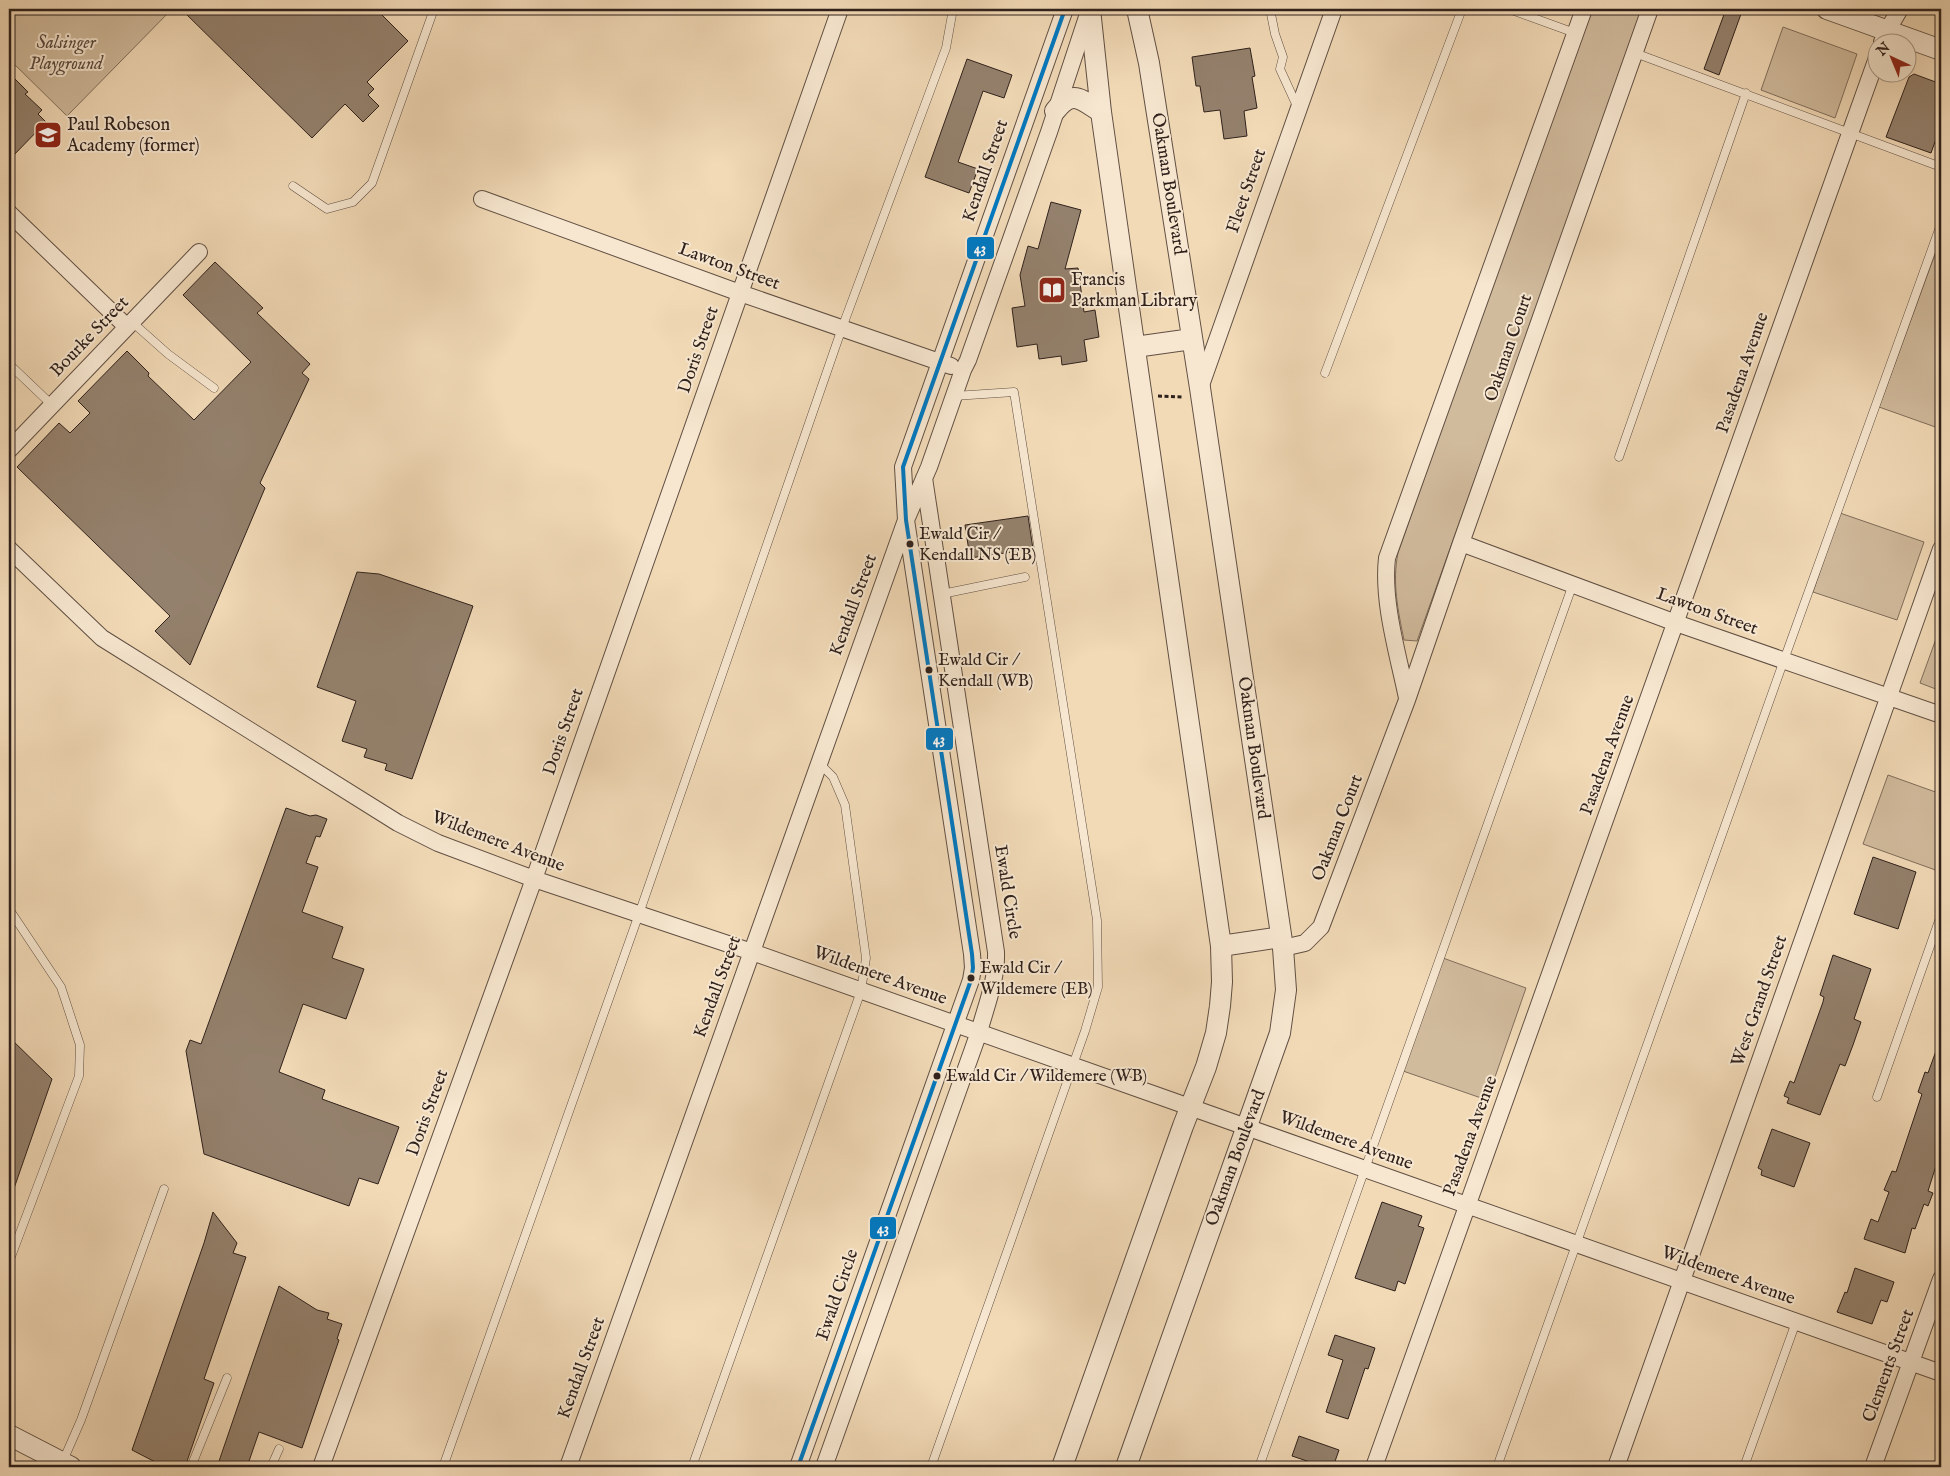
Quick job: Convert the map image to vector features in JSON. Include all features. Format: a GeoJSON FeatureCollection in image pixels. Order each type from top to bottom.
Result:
{"type":"FeatureCollection","features":[{"type":"Feature","properties":{"kind":"street","name":"Doris Street"},"geometry":{"type":"LineString","coordinates":[[321,1467],[534,879],[840,9]]}},
{"type":"Feature","properties":{"kind":"street","name":"Kendall Street"},"geometry":{"type":"LineString","coordinates":[[906,520],[903,467],[1065,9]]}},
{"type":"Feature","properties":{"kind":"street","name":"Kendall Street"},"geometry":{"type":"LineString","coordinates":[[568,1467],[906,520],[924,478],[968,360],[1090,9]]}},
{"type":"Feature","properties":{"kind":"street"},"geometry":{"type":"LineString","coordinates":[[1062,1467],[1190,1107],[1206,1067],[1216,1033],[1222,982],[1221,946],[1134,347],[1090,9]]}},
{"type":"Feature","properties":{"kind":"street","name":"Oakman Boulevard"},"geometry":{"type":"LineString","coordinates":[[1126,1467],[1280,1032],[1286,990],[1282,942],[1194,393],[1192,339],[1149,62],[1137,9]]}},
{"type":"Feature","properties":{"kind":"street","name":"Fleet Street"},"geometry":{"type":"LineString","coordinates":[[1194,393],[1334,9]]}},
{"type":"Feature","properties":{"kind":"street"},"geometry":{"type":"LineString","coordinates":[[1407,700],[1386,585],[1387,558],[1584,9]]}},
{"type":"Feature","properties":{"kind":"street","name":"Oakman Court"},"geometry":{"type":"LineString","coordinates":[[1282,942],[1305,943],[1321,928],[1407,700],[1650,9]]}},
{"type":"Feature","properties":{"kind":"street"},"geometry":{"type":"LineString","coordinates":[[1827,9],[1876,32]]}},
{"type":"Feature","properties":{"kind":"street"},"geometry":{"type":"LineString","coordinates":[[1886,32],[1900,9]]}},
{"type":"Feature","properties":{"kind":"street"},"geometry":{"type":"LineString","coordinates":[[1918,44],[1941,50]]}},
{"type":"Feature","properties":{"kind":"street","name":"Pasadena Avenue"},"geometry":{"type":"LineString","coordinates":[[1374,1467],[1868,82]]}},
{"type":"Feature","properties":{"kind":"street"},"geometry":{"type":"LineString","coordinates":[[1055,111],[1064,100],[1071,98],[1078,99],[1102,112]]}},
{"type":"Feature","properties":{"kind":"street","name":"Lawton Street"},"geometry":{"type":"LineString","coordinates":[[482,199],[740,293],[963,370]]}},
{"type":"Feature","properties":{"kind":"street"},"geometry":{"type":"LineString","coordinates":[[9,213],[130,325]]}},
{"type":"Feature","properties":{"kind":"street","name":"Bourke Street"},"geometry":{"type":"LineString","coordinates":[[9,450],[199,252]]}},
{"type":"Feature","properties":{"kind":"street"},"geometry":{"type":"LineString","coordinates":[[1134,347],[1192,339]]}},
{"type":"Feature","properties":{"kind":"street","name":"Ewald Circle"},"geometry":{"type":"LineString","coordinates":[[824,1467],[979,1032],[995,979],[996,952],[924,478]]}},
{"type":"Feature","properties":{"kind":"street","name":"Ewald Circle"},"geometry":{"type":"LineString","coordinates":[[798,1467],[956,1024],[971,980],[973,968],[906,520]]}},
{"type":"Feature","properties":{"kind":"street","name":"Lawton Street"},"geometry":{"type":"LineString","coordinates":[[1461,543],[1676,623],[1941,715]]}},
{"type":"Feature","properties":{"kind":"street","name":"Wildemere Avenue"},"geometry":{"type":"LineString","coordinates":[[9,549],[102,638],[398,823],[438,843],[534,879],[752,952],[1941,1373]]}},
{"type":"Feature","properties":{"kind":"street","name":"West Grand Street"},"geometry":{"type":"LineString","coordinates":[[1616,1467],[1941,549]]}},
{"type":"Feature","properties":{"kind":"street"},"geometry":{"type":"LineString","coordinates":[[1221,946],[1282,942]]}},
{"type":"Feature","properties":{"kind":"street","name":"Clements Street"},"geometry":{"type":"LineString","coordinates":[[1874,1467],[1941,1279]]}},
{"type":"Feature","properties":{"kind":"street"},"geometry":{"type":"LineString","coordinates":[[9,1435],[66,1465]]}},
{"type":"Feature","properties":{"kind":"lane"},"geometry":{"type":"LineString","coordinates":[[293,186],[327,209],[353,202],[372,183],[434,9]]}},
{"type":"Feature","properties":{"kind":"lane"},"geometry":{"type":"LineString","coordinates":[[443,1467],[639,914],[842,328],[946,48],[953,9]]}},
{"type":"Feature","properties":{"kind":"lane"},"geometry":{"type":"LineString","coordinates":[[1270,9],[1275,34],[1283,57],[1280,69],[1298,107]]}},
{"type":"Feature","properties":{"kind":"lane"},"geometry":{"type":"LineString","coordinates":[[1325,373],[1462,9]]}},
{"type":"Feature","properties":{"kind":"lane"},"geometry":{"type":"LineString","coordinates":[[1509,9],[1575,33]]}},
{"type":"Feature","properties":{"kind":"lane"},"geometry":{"type":"LineString","coordinates":[[1635,53],[1941,167]]}},
{"type":"Feature","properties":{"kind":"lane"},"geometry":{"type":"LineString","coordinates":[[1619,457],[1746,93]]}},
{"type":"Feature","properties":{"kind":"lane"},"geometry":{"type":"LineString","coordinates":[[1497,1467],[1941,224]]}},
{"type":"Feature","properties":{"kind":"lane"},"geometry":{"type":"LineString","coordinates":[[130,325],[214,388]]}},
{"type":"Feature","properties":{"kind":"lane"},"geometry":{"type":"LineString","coordinates":[[9,364],[52,405]]}},
{"type":"Feature","properties":{"kind":"lane"},"geometry":{"type":"LineString","coordinates":[[931,1467],[1073,1066],[1098,988],[1097,920],[1014,392],[954,396]]}},
{"type":"Feature","properties":{"kind":"lane"},"geometry":{"type":"LineString","coordinates":[[942,594],[1025,577]]}},
{"type":"Feature","properties":{"kind":"lane"},"geometry":{"type":"LineString","coordinates":[[1259,1467],[1573,584]]}},
{"type":"Feature","properties":{"kind":"lane"},"geometry":{"type":"LineString","coordinates":[[692,1467],[862,991],[866,958],[845,805],[833,777],[819,763]]}},
{"type":"Feature","properties":{"kind":"lane"},"geometry":{"type":"LineString","coordinates":[[9,909],[61,987],[80,1045],[79,1076],[9,1262]]}},
{"type":"Feature","properties":{"kind":"lane"},"geometry":{"type":"LineString","coordinates":[[1876,1097],[1941,915]]}},
{"type":"Feature","properties":{"kind":"lane"},"geometry":{"type":"LineString","coordinates":[[66,1465],[164,1189]]}},
{"type":"Feature","properties":{"kind":"lane"},"geometry":{"type":"LineString","coordinates":[[1744,1467],[1796,1322]]}},
{"type":"Feature","properties":{"kind":"lane"},"geometry":{"type":"LineString","coordinates":[[191,1467],[227,1378]]}},
{"type":"Feature","properties":{"kind":"lane"},"geometry":{"type":"LineString","coordinates":[[271,1467],[279,1449]]}},
{"type":"Feature","properties":{"kind":"path"},"geometry":{"type":"LineString","coordinates":[[1145,305],[1174,300]]}},
{"type":"Feature","properties":{"kind":"path"},"geometry":{"type":"LineString","coordinates":[[1150,395],[1194,393]]}},
{"type":"Feature","properties":{"kind":"green space","name":"Salsinger Playground"},"geometry":{"type":"Polygon","coordinates":[[[9,9],[172,9],[67,116],[9,59],[9,9]]]}},
{"type":"Feature","properties":{"kind":"green space"},"geometry":{"type":"Polygon","coordinates":[[[1589,9],[1643,9],[1417,641],[1404,640],[1396,586],[1398,553],[1589,9]]]}},
{"type":"Feature","properties":{"kind":"green space"},"geometry":{"type":"Polygon","coordinates":[[[1783,27],[1857,54],[1835,118],[1761,90],[1783,27]]]}},
{"type":"Feature","properties":{"kind":"green space"},"geometry":{"type":"Polygon","coordinates":[[[1941,238],[1941,429],[1879,407],[1941,238]]]}},
{"type":"Feature","properties":{"kind":"green space"},"geometry":{"type":"Polygon","coordinates":[[[1840,513],[1924,542],[1897,620],[1813,592],[1840,513]]]}},
{"type":"Feature","properties":{"kind":"green space"},"geometry":{"type":"Polygon","coordinates":[[[1937,636],[1941,637],[1941,691],[1920,683],[1937,636]]]}},
{"type":"Feature","properties":{"kind":"green space"},"geometry":{"type":"Polygon","coordinates":[[[1888,775],[1941,794],[1941,872],[1863,844],[1888,775]]]}},
{"type":"Feature","properties":{"kind":"green space"},"geometry":{"type":"Polygon","coordinates":[[[1443,958],[1526,988],[1487,1100],[1403,1071],[1443,958]]]}},
{"type":"Feature","properties":{"kind":"building"},"geometry":{"type":"Polygon","coordinates":[[[181,9],[376,9],[408,41],[367,82],[374,89],[368,95],[379,106],[363,122],[345,104],[312,138],[181,9]]]}},
{"type":"Feature","properties":{"kind":"building"},"geometry":{"type":"Polygon","coordinates":[[[1726,9],[1741,14],[1719,75],[1704,69],[1726,9]]]}},
{"type":"Feature","properties":{"kind":"building"},"geometry":{"type":"Polygon","coordinates":[[[1250,48],[1255,76],[1252,77],[1257,108],[1244,111],[1247,136],[1224,139],[1220,110],[1204,112],[1200,86],[1196,86],[1192,57],[1250,48]]]}},
{"type":"Feature","properties":{"kind":"building"},"geometry":{"type":"Polygon","coordinates":[[[967,59],[1012,75],[1004,98],[983,91],[958,162],[978,169],[969,193],[925,177],[967,59]]]}},
{"type":"Feature","properties":{"kind":"building"},"geometry":{"type":"Polygon","coordinates":[[[9,73],[28,92],[25,94],[42,110],[38,114],[46,122],[9,160],[9,73]]]}},
{"type":"Feature","properties":{"kind":"building"},"geometry":{"type":"Polygon","coordinates":[[[1918,75],[1941,84],[1941,125],[1931,153],[1886,137],[1907,82],[1918,82],[1918,75]]]}},
{"type":"Feature","properties":{"kind":"building","name":"Francis Parkman Library"},"geometry":{"type":"Polygon","coordinates":[[[1051,202],[1081,210],[1065,269],[1078,268],[1084,312],[1095,310],[1099,337],[1084,340],[1087,361],[1062,365],[1061,356],[1039,359],[1037,344],[1017,347],[1012,308],[1025,306],[1020,275],[1028,246],[1038,249],[1051,202]]]}},
{"type":"Feature","properties":{"kind":"building"},"geometry":{"type":"Polygon","coordinates":[[[215,262],[263,308],[257,313],[310,364],[302,373],[309,379],[260,483],[265,488],[190,665],[155,631],[170,616],[17,467],[59,423],[70,433],[90,413],[78,401],[127,351],[149,373],[148,376],[194,420],[251,362],[183,295],[215,262]]]}},
{"type":"Feature","properties":{"kind":"building"},"geometry":{"type":"Polygon","coordinates":[[[1028,516],[1033,549],[970,558],[965,525],[1028,516]]]}},
{"type":"Feature","properties":{"kind":"building"},"geometry":{"type":"Polygon","coordinates":[[[357,572],[379,574],[473,606],[412,779],[385,770],[387,764],[364,757],[367,749],[342,741],[356,701],[317,687],[357,572]]]}},
{"type":"Feature","properties":{"kind":"building"},"geometry":{"type":"Polygon","coordinates":[[[286,808],[310,816],[316,815],[327,819],[320,837],[316,836],[306,863],[318,867],[302,912],[343,927],[332,958],[364,969],[346,1019],[303,1004],[279,1072],[325,1090],[322,1099],[399,1127],[378,1184],[359,1178],[349,1206],[204,1154],[186,1051],[190,1040],[201,1044],[286,808]]]}},
{"type":"Feature","properties":{"kind":"building"},"geometry":{"type":"Polygon","coordinates":[[[1873,857],[1916,872],[1898,929],[1854,914],[1873,857]]]}},
{"type":"Feature","properties":{"kind":"building"},"geometry":{"type":"Polygon","coordinates":[[[1833,955],[1871,969],[1854,1019],[1861,1022],[1853,1045],[1845,1066],[1840,1064],[1820,1115],[1787,1103],[1789,1098],[1784,1096],[1790,1081],[1794,1083],[1823,1002],[1824,997],[1820,995],[1833,955]]]}},
{"type":"Feature","properties":{"kind":"building"},"geometry":{"type":"Polygon","coordinates":[[[9,1037],[52,1079],[11,1197],[9,1196],[9,1037]]]}},
{"type":"Feature","properties":{"kind":"building"},"geometry":{"type":"Polygon","coordinates":[[[1940,1040],[1941,1150],[1928,1191],[1933,1193],[1928,1206],[1924,1204],[1915,1229],[1912,1228],[1905,1253],[1864,1239],[1871,1219],[1878,1222],[1889,1192],[1884,1190],[1892,1171],[1896,1172],[1922,1094],[1918,1092],[1925,1072],[1928,1073],[1940,1040]]]}},
{"type":"Feature","properties":{"kind":"building"},"geometry":{"type":"Polygon","coordinates":[[[1772,1129],[1810,1143],[1794,1187],[1761,1175],[1762,1170],[1758,1168],[1772,1129]]]}},
{"type":"Feature","properties":{"kind":"building"},"geometry":{"type":"Polygon","coordinates":[[[1382,1202],[1422,1216],[1418,1226],[1424,1228],[1405,1284],[1398,1281],[1395,1291],[1355,1278],[1382,1202]]]}},
{"type":"Feature","properties":{"kind":"building"},"geometry":{"type":"Polygon","coordinates":[[[213,1212],[237,1243],[233,1253],[246,1257],[204,1379],[214,1383],[185,1467],[165,1467],[132,1450],[213,1212]]]}},
{"type":"Feature","properties":{"kind":"building"},"geometry":{"type":"Polygon","coordinates":[[[1855,1268],[1894,1282],[1887,1302],[1881,1300],[1872,1324],[1837,1312],[1845,1292],[1847,1293],[1855,1268]]]}},
{"type":"Feature","properties":{"kind":"building"},"geometry":{"type":"Polygon","coordinates":[[[279,1286],[317,1310],[329,1313],[327,1319],[342,1324],[337,1339],[339,1340],[302,1448],[259,1432],[247,1467],[217,1467],[279,1286]]]}},
{"type":"Feature","properties":{"kind":"building"},"geometry":{"type":"Polygon","coordinates":[[[1335,1335],[1375,1348],[1368,1369],[1365,1368],[1348,1419],[1326,1412],[1343,1360],[1328,1355],[1335,1335]]]}},
{"type":"Feature","properties":{"kind":"building"},"geometry":{"type":"Polygon","coordinates":[[[1299,1436],[1339,1450],[1333,1467],[1325,1467],[1292,1456],[1299,1436]]]}},
{"type":"Feature","properties":{"kind":"transit line","name":"43"},"geometry":{"type":"LineString","coordinates":[[798,1467],[971,980],[973,968],[972,954],[906,520],[903,467],[1065,9]]}},
{"type":"Feature","properties":{"kind":"place","name":"Paul Robeson Academy (former)"},"geometry":{"type":"Point","coordinates":[48,135]}},
{"type":"Feature","properties":{"kind":"place","name":"Francis Parkman Library"},"geometry":{"type":"Point","coordinates":[1052,290]}},
{"type":"Feature","properties":{"kind":"place","name":"Ewald Cir / Kendall NS (EB)"},"geometry":{"type":"Point","coordinates":[910,544]}},
{"type":"Feature","properties":{"kind":"place","name":"Ewald Cir / Kendall (WB)"},"geometry":{"type":"Point","coordinates":[929,670]}},
{"type":"Feature","properties":{"kind":"place","name":"Ewald Cir / Wildemere (EB)"},"geometry":{"type":"Point","coordinates":[971,978]}},
{"type":"Feature","properties":{"kind":"place","name":"Ewald Cir / Wildemere (WB)"},"geometry":{"type":"Point","coordinates":[937,1076]}}]}
